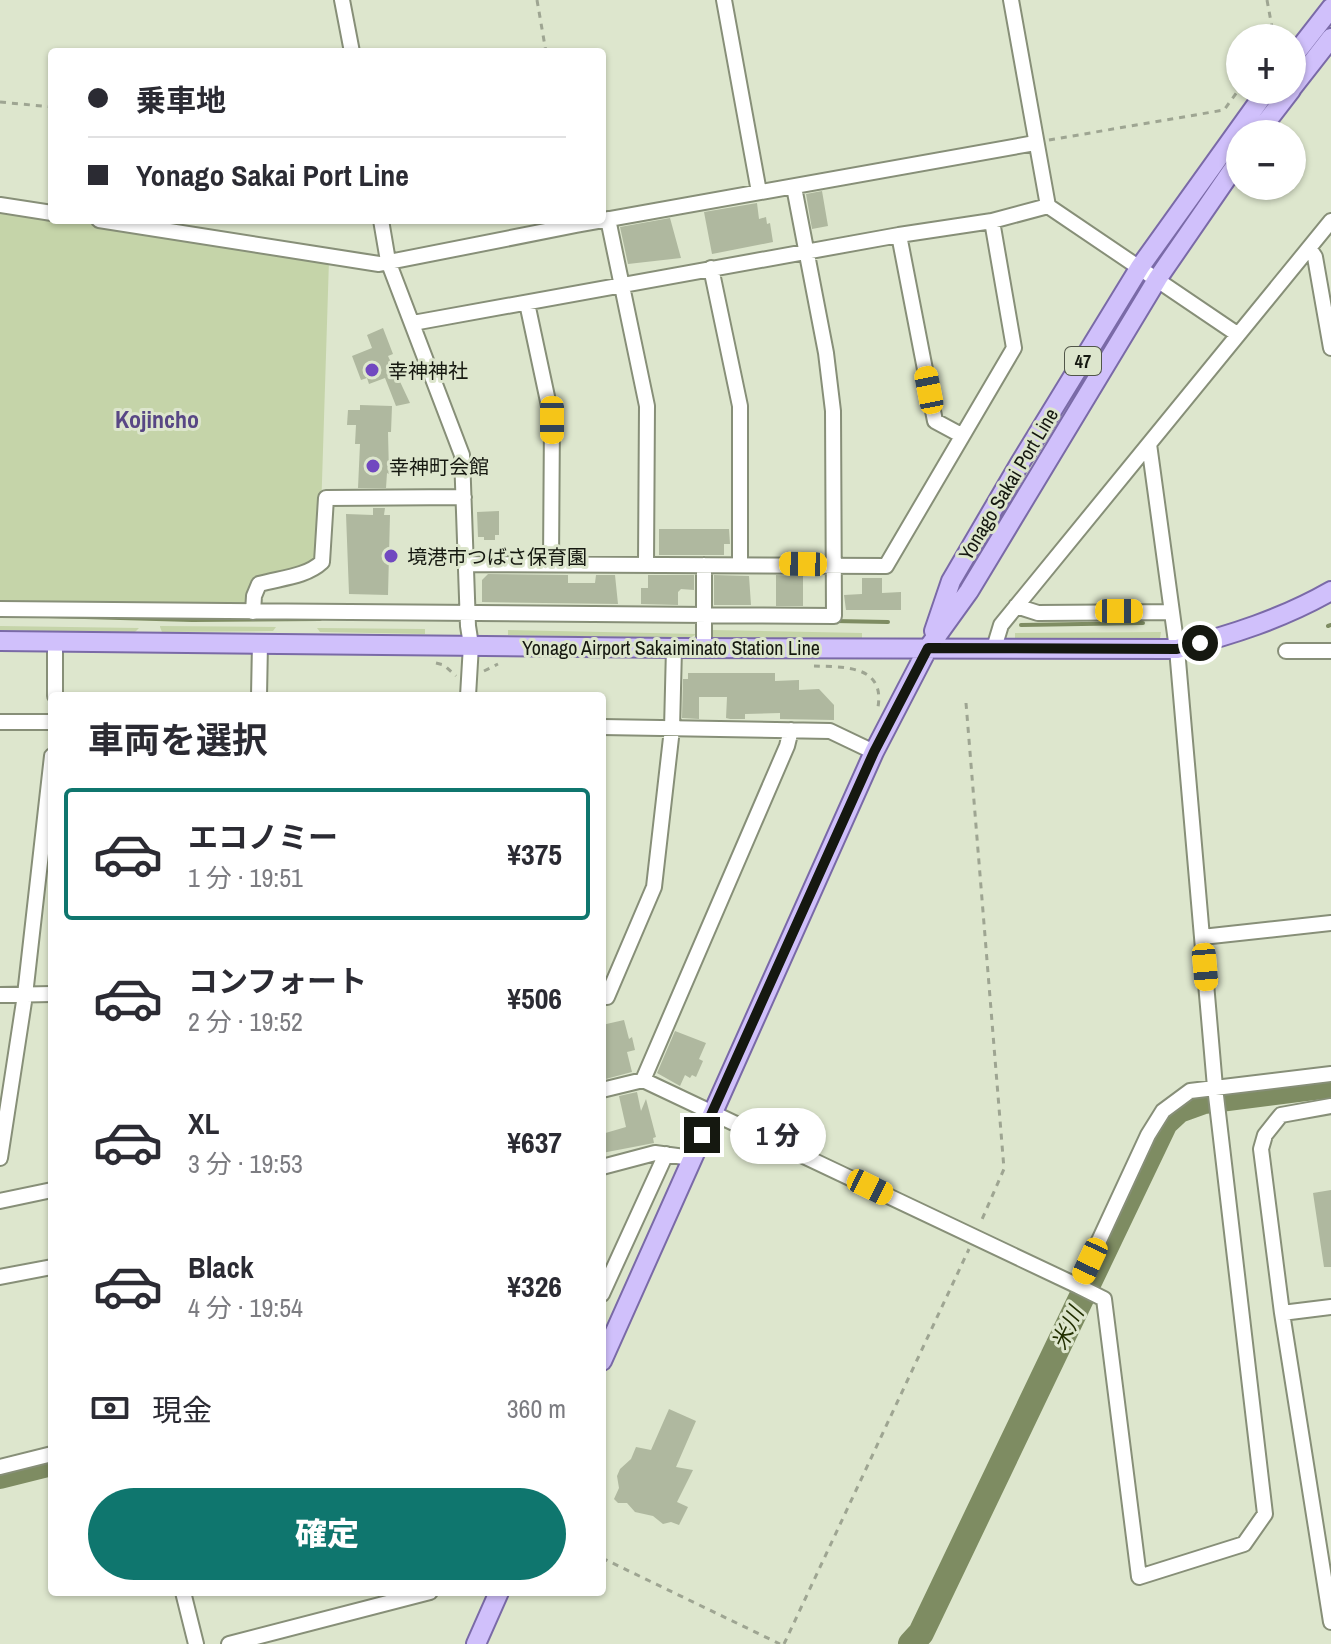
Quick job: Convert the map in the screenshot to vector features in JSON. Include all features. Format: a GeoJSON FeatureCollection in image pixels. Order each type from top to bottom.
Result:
{"type":"FeatureCollection","features":[{"type":"Feature","properties":{"kind":"main road"},"geometry":{"type":"LineString","coordinates":[[1306,40],[1331,8]]}},
{"type":"Feature","properties":{"kind":"main road"},"geometry":{"type":"LineString","coordinates":[[1306,70],[1331,38]]}},
{"type":"Feature","properties":{"kind":"main road","name":"Yonago Sakai Port Line"},"geometry":{"type":"LineString","coordinates":[[928,648],[951,581],[1140,267],[1257,104]]}},
{"type":"Feature","properties":{"kind":"main road"},"geometry":{"type":"LineString","coordinates":[[1268,120],[1280,104]]}},
{"type":"Feature","properties":{"kind":"main road","name":"Yonago Sakai Port Line"},"geometry":{"type":"LineString","coordinates":[[606,1352],[874,752],[928,648],[969,591],[1158,278],[1226,179]]}},
{"type":"Feature","properties":{"kind":"main road","name":"Yonago Airport Sakaiminato Station Line"},"geometry":{"type":"LineString","coordinates":[[0,641],[674,648],[1177,649],[1245,631],[1305,606],[1331,591]]}},
{"type":"Feature","properties":{"kind":"main road"},"geometry":{"type":"LineString","coordinates":[[476,1644],[497,1596]]}},
{"type":"Feature","properties":{"kind":"street"},"geometry":{"type":"LineString","coordinates":[[342,0],[351,48]]}},
{"type":"Feature","properties":{"kind":"street"},"geometry":{"type":"LineString","coordinates":[[724,0],[759,192]]}},
{"type":"Feature","properties":{"kind":"street"},"geometry":{"type":"LineString","coordinates":[[1011,0],[1044,144],[1048,206]]}},
{"type":"Feature","properties":{"kind":"street"},"geometry":{"type":"LineString","coordinates":[[646,564],[647,406],[608,219],[1044,144]]}},
{"type":"Feature","properties":{"kind":"street"},"geometry":{"type":"LineString","coordinates":[[0,609],[834,616],[833,411],[794,187]]}},
{"type":"Feature","properties":{"kind":"street"},"geometry":{"type":"LineString","coordinates":[[0,205],[48,212]]}},
{"type":"Feature","properties":{"kind":"street"},"geometry":{"type":"LineString","coordinates":[[413,323],[621,283],[992,221],[1048,206],[1237,334]]}},
{"type":"Feature","properties":{"kind":"street"},"geometry":{"type":"LineString","coordinates":[[467,564],[886,566],[1014,348],[992,221]]}},
{"type":"Feature","properties":{"kind":"street"},"geometry":{"type":"LineString","coordinates":[[994,648],[1001,625],[1331,221]]}},
{"type":"Feature","properties":{"kind":"street"},"geometry":{"type":"LineString","coordinates":[[124,224],[379,264],[582,224]]}},
{"type":"Feature","properties":{"kind":"street"},"geometry":{"type":"LineString","coordinates":[[382,224],[388,261],[462,455],[471,645],[468,692]]}},
{"type":"Feature","properties":{"kind":"street"},"geometry":{"type":"LineString","coordinates":[[899,235],[935,421],[961,435]]}},
{"type":"Feature","properties":{"kind":"street"},"geometry":{"type":"LineString","coordinates":[[1309,248],[1315,257],[1331,348]]}},
{"type":"Feature","properties":{"kind":"street"},"geometry":{"type":"LineString","coordinates":[[711,268],[740,406],[740,563]]}},
{"type":"Feature","properties":{"kind":"street"},"geometry":{"type":"LineString","coordinates":[[527,303],[552,420],[551,563]]}},
{"type":"Feature","properties":{"kind":"street"},"geometry":{"type":"LineString","coordinates":[[606,1089],[643,1080],[1104,1299],[1139,1577],[1244,1544],[1265,1514],[1215,1087],[1177,649],[1149,444]]}},
{"type":"Feature","properties":{"kind":"street"},"geometry":{"type":"LineString","coordinates":[[253,612],[259,584],[313,570],[322,562],[326,498],[464,497]]}},
{"type":"Feature","properties":{"kind":"street"},"geometry":{"type":"LineString","coordinates":[[704,565],[704,648]]}},
{"type":"Feature","properties":{"kind":"street"},"geometry":{"type":"LineString","coordinates":[[1016,606],[1038,613],[1172,612]]}},
{"type":"Feature","properties":{"kind":"street"},"geometry":{"type":"LineString","coordinates":[[55,643],[55,692]]}},
{"type":"Feature","properties":{"kind":"street"},"geometry":{"type":"LineString","coordinates":[[259,692],[260,643]]}},
{"type":"Feature","properties":{"kind":"street"},"geometry":{"type":"LineString","coordinates":[[606,997],[654,887],[672,729],[674,648]]}},
{"type":"Feature","properties":{"kind":"street"},"geometry":{"type":"LineString","coordinates":[[1286,651],[1331,651]]}},
{"type":"Feature","properties":{"kind":"street"},"geometry":{"type":"LineString","coordinates":[[0,722],[48,722]]}},
{"type":"Feature","properties":{"kind":"street"},"geometry":{"type":"LineString","coordinates":[[606,727],[830,731],[874,752]]}},
{"type":"Feature","properties":{"kind":"street"},"geometry":{"type":"LineString","coordinates":[[643,1080],[787,746],[791,730]]}},
{"type":"Feature","properties":{"kind":"street"},"geometry":{"type":"LineString","coordinates":[[0,1158],[25,995],[48,791]]}},
{"type":"Feature","properties":{"kind":"street"},"geometry":{"type":"LineString","coordinates":[[1202,937],[1331,923]]}},
{"type":"Feature","properties":{"kind":"street"},"geometry":{"type":"LineString","coordinates":[[0,995],[48,994]]}},
{"type":"Feature","properties":{"kind":"street"},"geometry":{"type":"LineString","coordinates":[[1078,1286],[1148,1135],[1163,1111],[1190,1091],[1331,1074]]}},
{"type":"Feature","properties":{"kind":"street"},"geometry":{"type":"LineString","coordinates":[[1331,1106],[1281,1115],[1265,1135],[1261,1149],[1282,1313],[1331,1622]]}},
{"type":"Feature","properties":{"kind":"street"},"geometry":{"type":"LineString","coordinates":[[606,1166],[655,1153],[692,1158]]}},
{"type":"Feature","properties":{"kind":"street"},"geometry":{"type":"LineString","coordinates":[[606,1285],[666,1154]]}},
{"type":"Feature","properties":{"kind":"street"},"geometry":{"type":"LineString","coordinates":[[0,1201],[48,1191]]}},
{"type":"Feature","properties":{"kind":"street"},"geometry":{"type":"LineString","coordinates":[[0,1277],[48,1268]]}},
{"type":"Feature","properties":{"kind":"street"},"geometry":{"type":"LineString","coordinates":[[1282,1313],[1331,1307]]}},
{"type":"Feature","properties":{"kind":"street"},"geometry":{"type":"LineString","coordinates":[[0,1467],[48,1455]]}},
{"type":"Feature","properties":{"kind":"street"},"geometry":{"type":"LineString","coordinates":[[184,1596],[196,1644]]}},
{"type":"Feature","properties":{"kind":"street"},"geometry":{"type":"LineString","coordinates":[[229,1644],[415,1596]]}},
{"type":"Feature","properties":{"kind":"path"},"geometry":{"type":"LineString","coordinates":[[537,0],[545,48]]}},
{"type":"Feature","properties":{"kind":"path"},"geometry":{"type":"LineString","coordinates":[[1267,0],[1271,24]]}},
{"type":"Feature","properties":{"kind":"path"},"geometry":{"type":"LineString","coordinates":[[0,102],[48,107]]}},
{"type":"Feature","properties":{"kind":"path"},"geometry":{"type":"LineString","coordinates":[[1044,144],[1224,110],[1228,104]]}},
{"type":"Feature","properties":{"kind":"path"},"geometry":{"type":"LineString","coordinates":[[481,673],[496,664],[512,663]]}},
{"type":"Feature","properties":{"kind":"path"},"geometry":{"type":"LineString","coordinates":[[808,666],[840,667],[864,672],[874,679],[879,691],[876,714]]}},
{"type":"Feature","properties":{"kind":"path"},"geometry":{"type":"LineString","coordinates":[[606,1560],[782,1644],[1004,1169],[966,703]]}},
{"type":"Feature","properties":{"kind":"green space"},"geometry":{"type":"Polygon","coordinates":[[[0,210],[48,217],[48,224],[92,224],[329,260],[320,545],[314,563],[256,580],[251,606],[0,604],[0,210]]]}},
{"type":"Feature","properties":{"kind":"green space"},"geometry":{"type":"Polygon","coordinates":[[[0,626],[139,628],[133,634],[0,630],[0,626]]]}},
{"type":"Feature","properties":{"kind":"green space"},"geometry":{"type":"Polygon","coordinates":[[[160,626],[276,627],[273,631],[162,632],[160,626]]]}},
{"type":"Feature","properties":{"kind":"green space"},"geometry":{"type":"Polygon","coordinates":[[[317,628],[425,629],[425,634],[320,632],[317,628]]]}},
{"type":"Feature","properties":{"kind":"green space"},"geometry":{"type":"Polygon","coordinates":[[[508,630],[697,634],[690,638],[508,635],[508,630]]]}},
{"type":"Feature","properties":{"kind":"green space"},"geometry":{"type":"Polygon","coordinates":[[[712,630],[862,633],[862,639],[712,637],[712,630]]]}},
{"type":"Feature","properties":{"kind":"green space"},"geometry":{"type":"Polygon","coordinates":[[[1161,632],[1160,639],[1015,638],[1015,633],[1161,632]]]}},
{"type":"Feature","properties":{"kind":"building"},"geometry":{"type":"Polygon","coordinates":[[[822,191],[828,226],[812,229],[806,194],[822,191]]]}},
{"type":"Feature","properties":{"kind":"building"},"geometry":{"type":"Polygon","coordinates":[[[757,203],[759,219],[766,217],[767,224],[770,223],[773,242],[712,254],[704,212],[757,203]]]}},
{"type":"Feature","properties":{"kind":"building"},"geometry":{"type":"Polygon","coordinates":[[[670,218],[681,258],[628,264],[620,227],[670,218]]]}},
{"type":"Feature","properties":{"kind":"building"},"geometry":{"type":"Polygon","coordinates":[[[383,328],[393,354],[388,356],[410,403],[396,406],[385,378],[369,384],[367,378],[361,380],[352,356],[372,348],[367,335],[383,328]]]}},
{"type":"Feature","properties":{"kind":"building"},"geometry":{"type":"Polygon","coordinates":[[[360,405],[392,406],[386,488],[358,488],[360,444],[355,444],[356,425],[347,425],[348,410],[360,410],[360,405]]]}},
{"type":"Feature","properties":{"kind":"building"},"geometry":{"type":"Polygon","coordinates":[[[373,508],[385,508],[384,515],[390,515],[388,595],[349,594],[346,514],[373,515],[373,508]]]}},
{"type":"Feature","properties":{"kind":"building"},"geometry":{"type":"Polygon","coordinates":[[[499,511],[499,535],[495,535],[495,540],[478,537],[477,512],[499,511]]]}},
{"type":"Feature","properties":{"kind":"building"},"geometry":{"type":"Polygon","coordinates":[[[659,529],[729,529],[730,544],[724,544],[724,555],[659,555],[659,529]]]}},
{"type":"Feature","properties":{"kind":"building"},"geometry":{"type":"Polygon","coordinates":[[[488,574],[568,575],[568,583],[595,583],[596,575],[615,575],[618,604],[482,602],[482,580],[488,574]]]}},
{"type":"Feature","properties":{"kind":"building"},"geometry":{"type":"Polygon","coordinates":[[[648,575],[694,575],[694,590],[681,589],[678,605],[641,604],[641,588],[648,588],[648,575]]]}},
{"type":"Feature","properties":{"kind":"building"},"geometry":{"type":"Polygon","coordinates":[[[714,575],[749,576],[751,605],[714,605],[714,575]]]}},
{"type":"Feature","properties":{"kind":"building"},"geometry":{"type":"Polygon","coordinates":[[[776,575],[803,576],[803,606],[776,606],[776,575]]]}},
{"type":"Feature","properties":{"kind":"building"},"geometry":{"type":"Polygon","coordinates":[[[862,578],[882,578],[882,593],[901,592],[901,610],[846,610],[844,595],[862,594],[862,578]]]}},
{"type":"Feature","properties":{"kind":"building"},"geometry":{"type":"Polygon","coordinates":[[[688,673],[775,673],[775,681],[799,680],[799,690],[819,689],[834,705],[834,720],[780,719],[780,713],[745,714],[745,719],[730,719],[726,718],[727,697],[699,697],[699,719],[682,718],[683,679],[688,679],[688,673]]]}},
{"type":"Feature","properties":{"kind":"building"},"geometry":{"type":"Polygon","coordinates":[[[624,1020],[635,1050],[627,1052],[632,1072],[606,1079],[606,1024],[624,1020]]]}},
{"type":"Feature","properties":{"kind":"building"},"geometry":{"type":"Polygon","coordinates":[[[675,1031],[706,1043],[696,1077],[685,1075],[680,1086],[657,1073],[675,1031]]]}},
{"type":"Feature","properties":{"kind":"building"},"geometry":{"type":"Polygon","coordinates":[[[637,1092],[641,1111],[646,1099],[656,1137],[653,1138],[654,1143],[606,1152],[606,1133],[626,1127],[619,1096],[637,1092]]]}},
{"type":"Feature","properties":{"kind":"building"},"geometry":{"type":"Polygon","coordinates":[[[1331,1190],[1331,1267],[1324,1267],[1313,1193],[1331,1190]]]}},
{"type":"Feature","properties":{"kind":"building"},"geometry":{"type":"Polygon","coordinates":[[[669,1409],[696,1421],[676,1467],[693,1470],[677,1502],[688,1507],[679,1525],[671,1522],[663,1524],[653,1516],[635,1512],[627,1503],[618,1503],[614,1499],[619,1488],[617,1476],[620,1469],[631,1459],[636,1447],[651,1450],[669,1409]]]}},
{"type":"Feature","properties":{"kind":"waterway"},"geometry":{"type":"LineString","coordinates":[[49,616],[192,620],[320,619]]}},
{"type":"Feature","properties":{"kind":"waterway"},"geometry":{"type":"LineString","coordinates":[[834,621],[888,622]]}},
{"type":"Feature","properties":{"kind":"waterway"},"geometry":{"type":"LineString","coordinates":[[1021,625],[1143,623]]}},
{"type":"Feature","properties":{"kind":"waterway","name":"米川"},"geometry":{"type":"LineString","coordinates":[[911,1644],[921,1633],[1165,1123],[1179,1110],[1204,1101],[1331,1085]]}},
{"type":"Feature","properties":{"kind":"waterway"},"geometry":{"type":"LineString","coordinates":[[0,1476],[48,1464]]}},
{"type":"Feature","properties":{"kind":"place","name":"幸神神社"},"geometry":{"type":"Point","coordinates":[372,370]}},
{"type":"Feature","properties":{"kind":"place","name":"幸神町会館"},"geometry":{"type":"Point","coordinates":[373,466]}},
{"type":"Feature","properties":{"kind":"place","name":"境港市つばさ保育園"},"geometry":{"type":"Point","coordinates":[391,556]}},
{"type":"Feature","properties":{"kind":"district","name":"Kojincho"},"geometry":{"type":"Point","coordinates":[157,419]}},
{"type":"Feature","properties":{"kind":"route"},"geometry":{"type":"LineString","coordinates":[[702,1135],[874,752],[928,648],[1177,649],[1200,643]]}}]}
